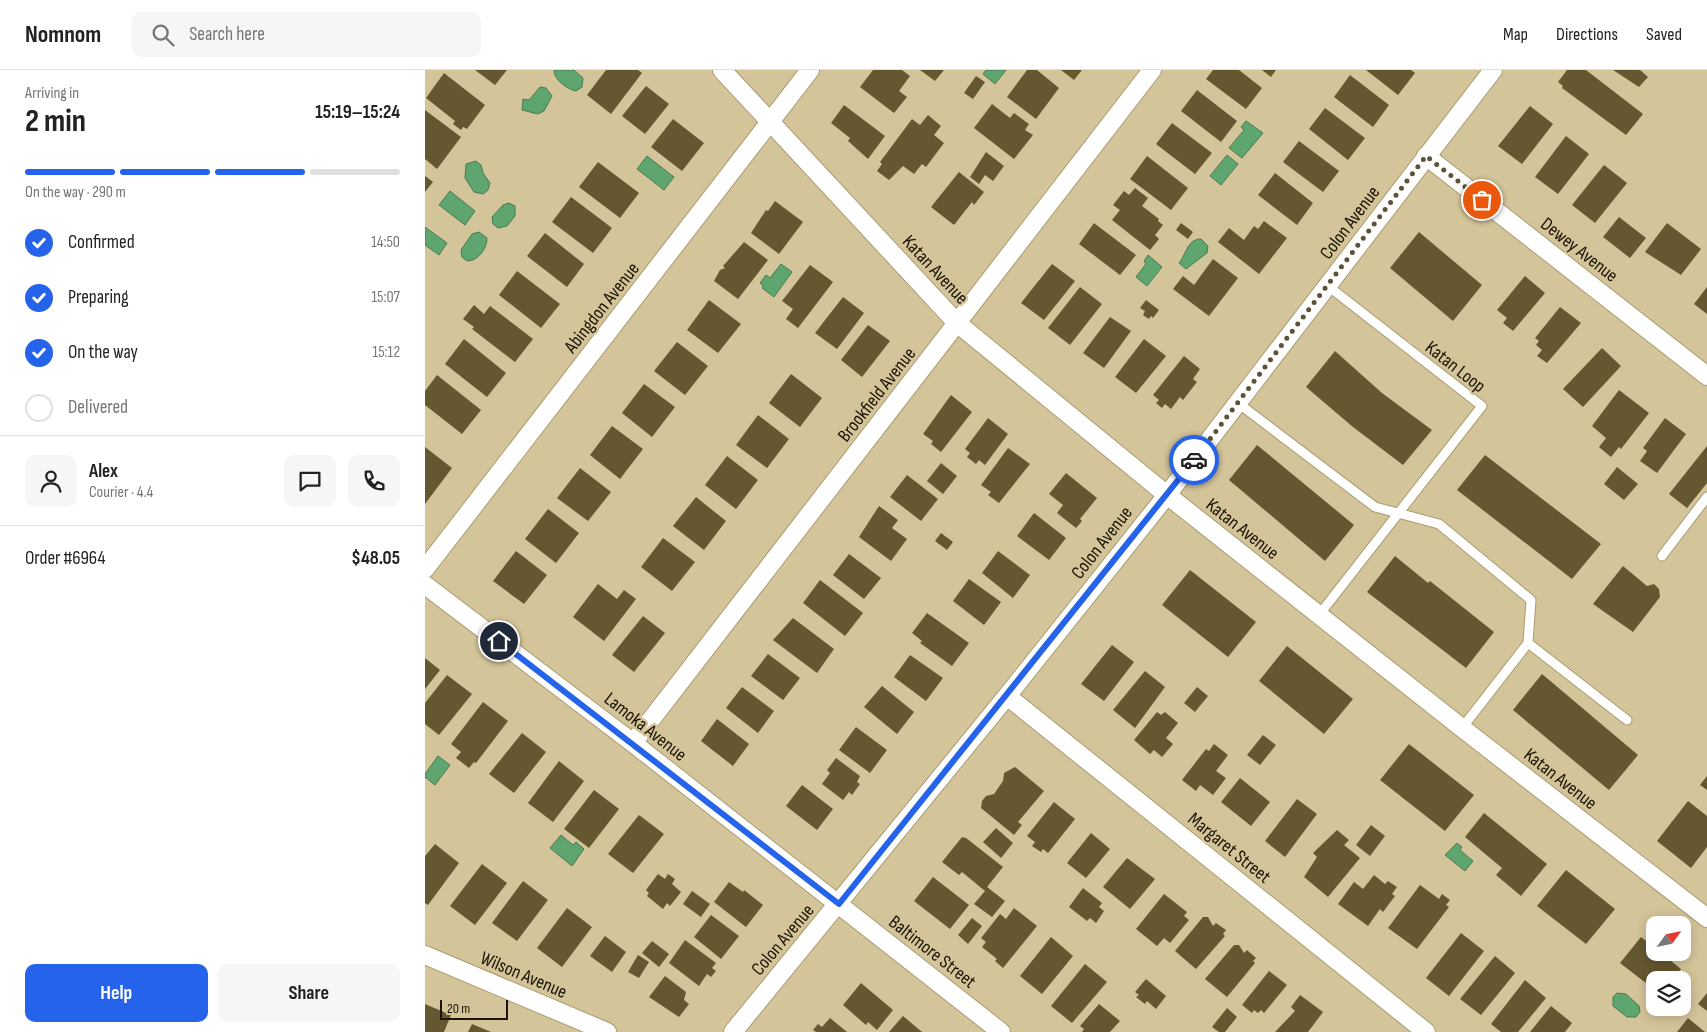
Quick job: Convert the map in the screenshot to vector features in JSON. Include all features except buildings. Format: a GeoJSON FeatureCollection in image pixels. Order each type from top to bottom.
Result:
{"type":"FeatureCollection","features":[{"type":"Feature","properties":{"kind":"street","name":"Katan Avenue"},"geometry":{"type":"LineString","coordinates":[[722,70],[957,323],[1319,615],[1462,728],[1706,915]]}},
{"type":"Feature","properties":{"kind":"street","name":"Abingdon Avenue"},"geometry":{"type":"LineString","coordinates":[[425,569],[810,70]]}},
{"type":"Feature","properties":{"kind":"street","name":"Brookfield Avenue"},"geometry":{"type":"LineString","coordinates":[[633,743],[1152,70]]}},
{"type":"Feature","properties":{"kind":"street","name":"Colon Avenue"},"geometry":{"type":"LineString","coordinates":[[733,1032],[1007,696],[1167,494],[1493,70]]}},
{"type":"Feature","properties":{"kind":"street","name":"Dewey Avenue"},"geometry":{"type":"LineString","coordinates":[[1426,156],[1707,376]]}},
{"type":"Feature","properties":{"kind":"street","name":"Lamoka Avenue"},"geometry":{"type":"LineString","coordinates":[[425,585],[633,743],[839,904]]}},
{"type":"Feature","properties":{"kind":"street","name":"Margaret Street"},"geometry":{"type":"LineString","coordinates":[[1007,696],[1426,1032]]}},
{"type":"Feature","properties":{"kind":"street","name":"Baltimore Street"},"geometry":{"type":"LineString","coordinates":[[839,904],[1001,1032]]}},
{"type":"Feature","properties":{"kind":"street","name":"Wilson Avenue"},"geometry":{"type":"LineString","coordinates":[[425,955],[607,1032]]}},
{"type":"Feature","properties":{"kind":"lane","name":"Katan Loop"},"geometry":{"type":"LineString","coordinates":[[1319,615],[1482,406],[1328,286]]}},
{"type":"Feature","properties":{"kind":"lane"},"geometry":{"type":"LineString","coordinates":[[1238,403],[1375,507],[1439,524],[1531,600],[1528,644],[1462,728]]}},
{"type":"Feature","properties":{"kind":"lane"},"geometry":{"type":"LineString","coordinates":[[1661,556],[1707,497]]}},
{"type":"Feature","properties":{"kind":"lane"},"geometry":{"type":"LineString","coordinates":[[1528,644],[1627,720]]}},
{"type":"Feature","properties":{"kind":"shaded area"},"geometry":{"type":"Polygon","coordinates":[[[554,70],[574,70],[583,78],[582,87],[576,91],[565,86],[556,77],[554,70]]]}},
{"type":"Feature","properties":{"kind":"shaded area"},"geometry":{"type":"Polygon","coordinates":[[[986,70],[1006,70],[995,84],[983,74],[986,70]]]}},
{"type":"Feature","properties":{"kind":"shaded area"},"geometry":{"type":"Polygon","coordinates":[[[540,87],[546,88],[552,96],[544,111],[538,114],[522,110],[523,99],[529,100],[540,87]]]}},
{"type":"Feature","properties":{"kind":"shaded area"},"geometry":{"type":"Polygon","coordinates":[[[1246,121],[1263,133],[1242,158],[1229,148],[1244,130],[1241,127],[1246,121]]]}},
{"type":"Feature","properties":{"kind":"shaded area"},"geometry":{"type":"Polygon","coordinates":[[[1227,155],[1238,164],[1221,185],[1210,176],[1227,155]]]}},
{"type":"Feature","properties":{"kind":"shaded area"},"geometry":{"type":"Polygon","coordinates":[[[647,156],[674,177],[664,190],[637,169],[647,156]]]}},
{"type":"Feature","properties":{"kind":"shaded area"},"geometry":{"type":"Polygon","coordinates":[[[476,161],[481,165],[483,173],[490,183],[488,190],[483,194],[474,192],[465,178],[466,164],[476,161]]]}},
{"type":"Feature","properties":{"kind":"shaded area"},"geometry":{"type":"Polygon","coordinates":[[[450,191],[475,211],[465,225],[439,205],[450,191]]]}},
{"type":"Feature","properties":{"kind":"shaded area"},"geometry":{"type":"Polygon","coordinates":[[[509,203],[515,206],[515,216],[507,226],[498,228],[493,224],[492,217],[503,205],[509,203]]]}},
{"type":"Feature","properties":{"kind":"shaded area"},"geometry":{"type":"Polygon","coordinates":[[[425,227],[447,243],[439,255],[425,245],[425,227]]]}},
{"type":"Feature","properties":{"kind":"shaded area"},"geometry":{"type":"Polygon","coordinates":[[[479,232],[487,238],[487,242],[478,257],[467,261],[462,257],[461,250],[472,234],[479,232]]]}},
{"type":"Feature","properties":{"kind":"shaded area"},"geometry":{"type":"Polygon","coordinates":[[[1201,239],[1208,246],[1207,253],[1186,269],[1179,263],[1190,244],[1201,239]]]}},
{"type":"Feature","properties":{"kind":"shaded area"},"geometry":{"type":"Polygon","coordinates":[[[1148,255],[1162,267],[1147,286],[1136,277],[1146,264],[1144,261],[1148,255]]]}},
{"type":"Feature","properties":{"kind":"shaded area"},"geometry":{"type":"Polygon","coordinates":[[[781,264],[792,272],[774,297],[762,288],[763,286],[760,283],[766,275],[770,278],[781,264]]]}},
{"type":"Feature","properties":{"kind":"shaded area"},"geometry":{"type":"Polygon","coordinates":[[[438,756],[450,765],[435,785],[425,777],[425,774],[438,756]]]}},
{"type":"Feature","properties":{"kind":"shaded area"},"geometry":{"type":"Polygon","coordinates":[[[561,835],[573,845],[576,842],[584,849],[572,866],[550,848],[561,835]]]}},
{"type":"Feature","properties":{"kind":"shaded area"},"geometry":{"type":"Polygon","coordinates":[[[1457,843],[1462,847],[1460,850],[1473,861],[1465,871],[1445,855],[1457,843]]]}},
{"type":"Feature","properties":{"kind":"shaded area"},"geometry":{"type":"Polygon","coordinates":[[[1617,993],[1626,994],[1639,1006],[1640,1012],[1636,1017],[1627,1017],[1613,1006],[1613,997],[1617,993]]]}},
{"type":"Feature","properties":{"kind":"way so far"},"geometry":{"type":"LineString","coordinates":[[1194,460],[1426,156],[1482,200]]}},
{"type":"Feature","properties":{"kind":"route"},"geometry":{"type":"LineString","coordinates":[[499,641],[839,904],[1194,460]]}}]}
